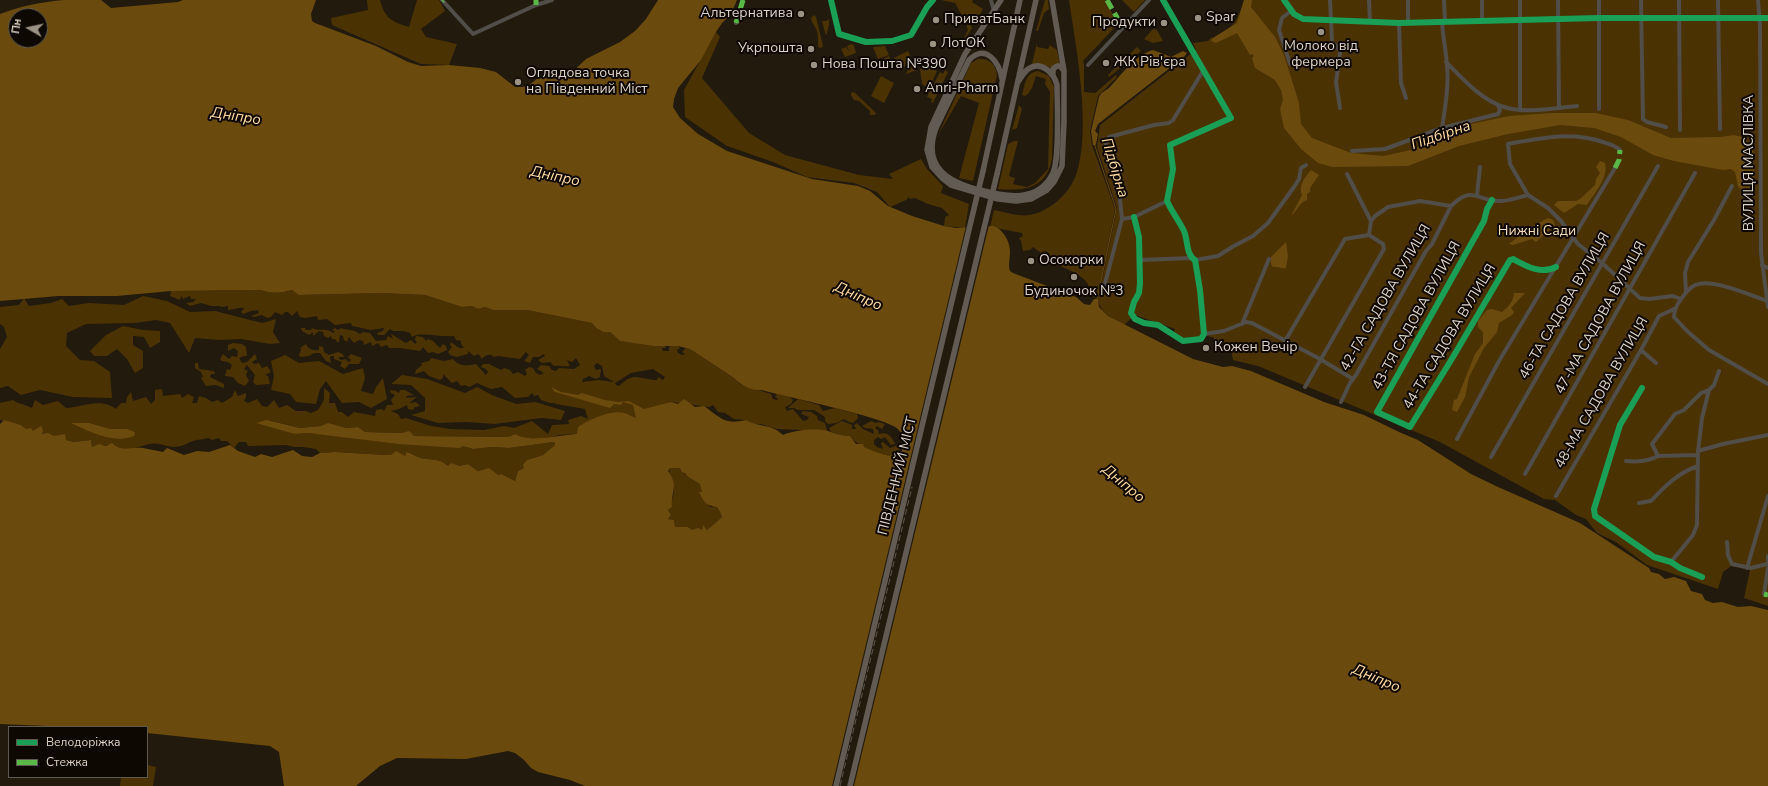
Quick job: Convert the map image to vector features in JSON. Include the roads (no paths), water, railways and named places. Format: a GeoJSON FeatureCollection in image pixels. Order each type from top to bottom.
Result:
{"type":"FeatureCollection","features":[{"type":"Feature","properties":{"kind":"highway"},"geometry":{"type":"LineString","coordinates":[[1001,0],[966,54],[929,132],[927,144],[928,159],[932,167],[942,178],[952,185],[965,190],[1006,200],[1023,201],[1031,199],[1047,190],[1054,182],[1062,166],[1064,72],[1052,0]]}},
{"type":"Feature","properties":{"kind":"highway","name":"ПІВДЕННИЙ МІСТ"},"geometry":{"type":"LineString","coordinates":[[836,786],[983,171],[1020,0]]}},
{"type":"Feature","properties":{"kind":"highway","name":"ПІВДЕННИЙ МІСТ"},"geometry":{"type":"LineString","coordinates":[[850,786],[997,174],[1036,0]]}},
{"type":"Feature","properties":{"kind":"highway"},"geometry":{"type":"LineString","coordinates":[[1002,79],[998,64],[991,57],[982,54],[972,56],[932,137],[933,156],[940,171],[946,177],[959,185],[998,195],[1020,196],[1027,195],[1041,187],[1049,180],[1055,165],[1057,85],[1053,74],[1053,69],[1060,66],[1064,72]]}},
{"type":"Feature","properties":{"kind":"highway"},"geometry":{"type":"LineString","coordinates":[[1018,82],[1027,70],[1035,66],[1044,68],[1053,74]]}},
{"type":"Feature","properties":{"kind":"street"},"geometry":{"type":"LineString","coordinates":[[442,0],[457,19],[473,34],[536,5],[552,0]]}},
{"type":"Feature","properties":{"kind":"street"},"geometry":{"type":"LineString","coordinates":[[536,0],[536,5]]}},
{"type":"Feature","properties":{"kind":"street"},"geometry":{"type":"LineString","coordinates":[[736,23],[743,0]]}},
{"type":"Feature","properties":{"kind":"street"},"geometry":{"type":"LineString","coordinates":[[831,0],[839,34],[866,42],[892,41],[911,35],[927,7],[933,0]]}},
{"type":"Feature","properties":{"kind":"street"},"geometry":{"type":"LineString","coordinates":[[991,0],[994,11]]}},
{"type":"Feature","properties":{"kind":"street"},"geometry":{"type":"LineString","coordinates":[[1088,65],[1149,0]]}},
{"type":"Feature","properties":{"kind":"street"},"geometry":{"type":"LineString","coordinates":[[1134,217],[1139,237],[1139,293],[1134,302],[1131,313],[1135,319],[1144,324],[1158,325],[1184,341],[1202,339],[1204,334],[1200,290],[1193,259],[1186,244],[1184,232],[1167,201],[1173,169],[1170,145],[1231,118],[1163,0]]}},
{"type":"Feature","properties":{"kind":"street"},"geometry":{"type":"LineString","coordinates":[[1284,0],[1291,11],[1303,19],[1331,21],[1443,22],[1599,18],[1768,18]]}},
{"type":"Feature","properties":{"kind":"street"},"geometry":{"type":"LineString","coordinates":[[1330,0],[1332,42],[1340,50],[1336,82],[1340,108]]}},
{"type":"Feature","properties":{"kind":"street"},"geometry":{"type":"LineString","coordinates":[[1369,0],[1370,22]]}},
{"type":"Feature","properties":{"kind":"street"},"geometry":{"type":"LineString","coordinates":[[1408,0],[1408,22]]}},
{"type":"Feature","properties":{"kind":"street"},"geometry":{"type":"LineString","coordinates":[[1442,128],[1447,90],[1446,62],[1443,43],[1444,0]]}},
{"type":"Feature","properties":{"kind":"street"},"geometry":{"type":"LineString","coordinates":[[1482,0],[1482,21]]}},
{"type":"Feature","properties":{"kind":"street"},"geometry":{"type":"LineString","coordinates":[[1520,0],[1520,109]]}},
{"type":"Feature","properties":{"kind":"street"},"geometry":{"type":"LineString","coordinates":[[1558,0],[1560,108]]}},
{"type":"Feature","properties":{"kind":"street"},"geometry":{"type":"LineString","coordinates":[[1599,0],[1599,109]]}},
{"type":"Feature","properties":{"kind":"street"},"geometry":{"type":"LineString","coordinates":[[1641,0],[1640,18],[1643,119],[1647,122],[1666,127]]}},
{"type":"Feature","properties":{"kind":"street"},"geometry":{"type":"LineString","coordinates":[[1679,0],[1680,130]]}},
{"type":"Feature","properties":{"kind":"street"},"geometry":{"type":"LineString","coordinates":[[1718,0],[1720,129]]}},
{"type":"Feature","properties":{"kind":"street","name":"ВУЛИЦЯ МАСЛІВКА"},"geometry":{"type":"LineString","coordinates":[[1758,0],[1762,265],[1768,307]]}},
{"type":"Feature","properties":{"kind":"street"},"geometry":{"type":"LineString","coordinates":[[1290,64],[1279,30],[1282,18],[1291,11]]}},
{"type":"Feature","properties":{"kind":"street"},"geometry":{"type":"LineString","coordinates":[[1398,22],[1401,83],[1406,98]]}},
{"type":"Feature","properties":{"kind":"street"},"geometry":{"type":"LineString","coordinates":[[1446,62],[1470,86],[1499,106],[1520,109],[1577,106]]}},
{"type":"Feature","properties":{"kind":"street"},"geometry":{"type":"LineString","coordinates":[[1103,291],[1122,219],[1120,199],[1106,154],[1106,144],[1109,137],[1154,125],[1169,123],[1173,120],[1203,71]]}},
{"type":"Feature","properties":{"kind":"street"},"geometry":{"type":"LineString","coordinates":[[1352,152],[1385,149],[1442,128],[1498,114],[1500,110],[1499,106]]}},
{"type":"Feature","properties":{"kind":"street"},"geometry":{"type":"LineString","coordinates":[[1620,150],[1616,146],[1598,140],[1572,135],[1551,136],[1508,144],[1510,164],[1528,195],[1548,208],[1561,221],[1574,238],[1640,298],[1650,299],[1673,296],[1681,299]]}},
{"type":"Feature","properties":{"kind":"street"},"geometry":{"type":"LineString","coordinates":[[1140,260],[1193,259],[1218,256],[1253,236],[1268,223],[1299,179],[1301,168],[1306,165]]}},
{"type":"Feature","properties":{"kind":"street","name":"46-ТА САДОВА ВУЛИЦЯ"},"geometry":{"type":"LineString","coordinates":[[1491,457],[1658,166]]}},
{"type":"Feature","properties":{"kind":"street"},"geometry":{"type":"LineString","coordinates":[[1477,195],[1480,167]]}},
{"type":"Feature","properties":{"kind":"street"},"geometry":{"type":"LineString","coordinates":[[1457,439],[1499,361],[1615,168]]}},
{"type":"Feature","properties":{"kind":"street","name":"47-МА САДОВА ВУЛИЦЯ"},"geometry":{"type":"LineString","coordinates":[[1525,474],[1695,173]]}},
{"type":"Feature","properties":{"kind":"street"},"geometry":{"type":"LineString","coordinates":[[1347,174],[1371,221]]}},
{"type":"Feature","properties":{"kind":"street"},"geometry":{"type":"LineString","coordinates":[[1686,292],[1685,273],[1688,262],[1714,220],[1732,186]]}},
{"type":"Feature","properties":{"kind":"street"},"geometry":{"type":"LineString","coordinates":[[1369,235],[1371,221],[1375,216],[1388,207],[1420,201],[1451,206],[1463,196],[1477,195],[1492,200],[1508,200],[1528,195]]}},
{"type":"Feature","properties":{"kind":"street","name":"43-ТЯ САДОВА ВУЛИЦЯ"},"geometry":{"type":"LineString","coordinates":[[1410,427],[1377,412],[1484,221],[1487,209],[1492,200]]}},
{"type":"Feature","properties":{"kind":"street"},"geometry":{"type":"LineString","coordinates":[[1122,219],[1134,217],[1167,201]]}},
{"type":"Feature","properties":{"kind":"street","name":"42-ГА САДОВА ВУЛИЦЯ"},"geometry":{"type":"LineString","coordinates":[[1341,402],[1426,250],[1432,244],[1451,206]]}},
{"type":"Feature","properties":{"kind":"street"},"geometry":{"type":"LineString","coordinates":[[1285,341],[1345,239],[1369,235],[1383,244],[1384,249],[1304,387]]}},
{"type":"Feature","properties":{"kind":"street"},"geometry":{"type":"LineString","coordinates":[[1242,324],[1269,259]]}},
{"type":"Feature","properties":{"kind":"street","name":"44-ТА САДОВА ВУЛИЦЯ"},"geometry":{"type":"LineString","coordinates":[[1410,427],[1510,260],[1513,259],[1540,270],[1556,267]]}},
{"type":"Feature","properties":{"kind":"street"},"geometry":{"type":"LineString","coordinates":[[1762,265],[1768,268]]}},
{"type":"Feature","properties":{"kind":"street"},"geometry":{"type":"LineString","coordinates":[[1767,301],[1730,288],[1702,283],[1694,286],[1686,292],[1674,309],[1674,317],[1709,350],[1768,384]]}},
{"type":"Feature","properties":{"kind":"street","name":"48-МА САДОВА ВУЛИЦЯ"},"geometry":{"type":"LineString","coordinates":[[1556,496],[1641,350],[1659,316],[1674,309]]}},
{"type":"Feature","properties":{"kind":"street"},"geometry":{"type":"LineString","coordinates":[[1204,334],[1224,331],[1246,322],[1252,323],[1320,359],[1353,379]]}},
{"type":"Feature","properties":{"kind":"street"},"geometry":{"type":"LineString","coordinates":[[1641,350],[1656,363]]}},
{"type":"Feature","properties":{"kind":"street"},"geometry":{"type":"LineString","coordinates":[[1658,456],[1652,444],[1675,414],[1684,410],[1701,392],[1709,390],[1714,385],[1720,371]]}},
{"type":"Feature","properties":{"kind":"street"},"geometry":{"type":"LineString","coordinates":[[1642,388],[1620,425],[1594,509],[1595,516],[1654,558],[1672,562],[1680,568],[1702,577]]}},
{"type":"Feature","properties":{"kind":"street"},"geometry":{"type":"LineString","coordinates":[[1672,562],[1692,535],[1697,525],[1698,453],[1702,418],[1709,390]]}},
{"type":"Feature","properties":{"kind":"street"},"geometry":{"type":"LineString","coordinates":[[1626,461],[1636,462],[1652,460],[1658,456],[1698,453],[1723,444],[1768,435]]}},
{"type":"Feature","properties":{"kind":"street"},"geometry":{"type":"LineString","coordinates":[[1639,503],[1650,502],[1665,486],[1688,469],[1698,466]]}},
{"type":"Feature","properties":{"kind":"street"},"geometry":{"type":"LineString","coordinates":[[1747,568],[1768,496]]}},
{"type":"Feature","properties":{"kind":"street"},"geometry":{"type":"LineString","coordinates":[[1761,518],[1764,515],[1768,516]]}},
{"type":"Feature","properties":{"kind":"street"},"geometry":{"type":"LineString","coordinates":[[1727,542],[1728,555],[1732,564],[1747,568],[1768,567]]}},
{"type":"Feature","properties":{"kind":"street"},"geometry":{"type":"LineString","coordinates":[[1768,556],[1764,594],[1768,595]]}},
{"type":"Feature","properties":{"kind":"water","name":"Дніпро"},"geometry":{"type":"Polygon","coordinates":[[[64,0],[101,0],[111,8],[178,2],[183,0],[316,0],[311,14],[312,21],[315,23],[376,46],[408,62],[421,66],[449,65],[480,68],[496,72],[515,87],[522,87],[528,86],[538,78],[557,77],[570,74],[586,59],[620,42],[635,31],[646,19],[658,0],[737,0],[731,14],[716,32],[701,60],[678,88],[674,99],[673,107],[680,118],[698,134],[727,151],[812,179],[858,186],[870,191],[888,206],[912,216],[944,226],[956,228],[993,226],[1003,233],[1009,244],[1009,269],[1013,273],[1076,297],[1084,304],[1090,305],[1094,299],[1098,299],[1099,307],[1108,316],[1193,359],[1223,367],[1232,366],[1251,371],[1324,402],[1364,415],[1418,440],[1471,474],[1580,523],[1649,568],[1651,572],[1659,574],[1665,579],[1674,577],[1686,581],[1691,591],[1702,594],[1705,600],[1713,603],[1722,602],[1738,607],[1751,606],[1768,610],[1768,786],[585,786],[570,780],[538,772],[531,768],[515,753],[508,751],[466,759],[397,758],[380,766],[356,786],[284,786],[279,752],[270,746],[148,733],[148,726],[47,726],[0,724],[0,424],[4,420],[21,425],[26,429],[31,428],[33,431],[41,426],[43,430],[42,434],[48,433],[54,436],[65,434],[66,440],[73,442],[91,440],[92,447],[99,444],[106,446],[112,443],[115,446],[122,448],[143,448],[163,452],[167,448],[184,455],[197,451],[209,452],[230,445],[238,451],[255,457],[261,454],[272,457],[293,450],[302,456],[312,457],[320,453],[335,452],[391,455],[396,451],[405,456],[406,452],[418,457],[441,461],[448,466],[451,463],[459,466],[468,464],[478,471],[489,468],[498,475],[502,474],[515,481],[518,471],[524,468],[523,465],[527,460],[543,455],[555,445],[554,442],[509,448],[493,447],[473,449],[463,446],[459,448],[399,444],[308,433],[295,434],[256,423],[267,420],[300,428],[321,426],[328,423],[346,428],[358,427],[365,432],[402,433],[409,431],[414,436],[508,437],[515,434],[528,438],[545,438],[577,434],[578,427],[582,424],[606,414],[619,412],[636,418],[633,405],[623,402],[621,405],[614,404],[610,408],[555,392],[551,387],[561,392],[578,395],[582,393],[605,400],[618,402],[629,401],[644,409],[671,402],[678,404],[684,399],[695,407],[704,406],[719,417],[728,421],[733,422],[746,420],[774,429],[783,435],[806,430],[828,431],[850,436],[856,444],[863,444],[864,447],[887,455],[901,456],[903,445],[902,435],[898,429],[890,424],[856,413],[750,388],[743,385],[690,349],[678,346],[654,346],[620,341],[610,332],[603,332],[596,328],[592,323],[527,310],[493,310],[485,307],[478,309],[472,306],[462,307],[425,295],[381,293],[299,295],[292,290],[276,293],[261,290],[171,291],[117,296],[58,296],[0,301],[0,14],[8,11],[8,48],[48,48],[48,8],[19,8],[39,3],[64,0]],[[670,468],[668,471],[673,481],[674,489],[672,507],[668,510],[671,515],[668,519],[674,520],[675,527],[688,527],[692,530],[698,528],[702,530],[703,525],[707,530],[722,517],[720,512],[717,507],[710,506],[704,500],[699,492],[702,492],[700,484],[682,472],[680,468],[670,468]]]}},
{"type":"Feature","properties":{"kind":"water"},"geometry":{"type":"Polygon","coordinates":[[[1244,0],[1252,0],[1251,7],[1275,37],[1284,55],[1299,103],[1301,124],[1312,138],[1351,153],[1383,156],[1411,150],[1471,124],[1509,116],[1552,113],[1596,113],[1628,120],[1671,138],[1721,137],[1734,135],[1742,137],[1749,143],[1754,153],[1754,187],[1751,192],[1743,191],[1738,186],[1735,172],[1731,169],[1723,170],[1674,161],[1653,155],[1621,137],[1594,128],[1560,125],[1508,134],[1459,146],[1408,166],[1332,167],[1318,163],[1301,149],[1284,128],[1280,109],[1283,100],[1281,90],[1275,80],[1255,68],[1252,58],[1254,56],[1252,54],[1250,55],[1237,33],[1216,43],[1211,41],[1213,38],[1237,23],[1244,0]]]}},
{"type":"Feature","properties":{"kind":"water"},"geometry":{"type":"Polygon","coordinates":[[[1153,50],[1171,57],[1183,51],[1187,53],[1184,57],[1098,124],[1095,131],[1098,134],[1096,144],[1095,146],[1093,145],[1091,131],[1100,95],[1110,87],[1135,60],[1146,52],[1153,50]]]}},
{"type":"Feature","properties":{"kind":"water"},"geometry":{"type":"Polygon","coordinates":[[[1600,161],[1605,163],[1605,174],[1603,180],[1587,205],[1578,204],[1564,213],[1554,205],[1558,201],[1576,201],[1595,185],[1596,179],[1600,173],[1596,167],[1600,161]]]}},
{"type":"Feature","properties":{"kind":"water"},"geometry":{"type":"Polygon","coordinates":[[[1311,170],[1319,175],[1310,188],[1310,192],[1307,194],[1307,200],[1302,203],[1291,216],[1302,195],[1301,188],[1303,182],[1311,170]]]}},
{"type":"Feature","properties":{"kind":"water"},"geometry":{"type":"Polygon","coordinates":[[[1548,218],[1553,220],[1555,225],[1536,242],[1532,239],[1513,245],[1509,244],[1520,235],[1533,232],[1533,226],[1548,218]]]}},
{"type":"Feature","properties":{"kind":"water"},"geometry":{"type":"Polygon","coordinates":[[[1286,242],[1288,256],[1286,268],[1273,267],[1271,264],[1271,257],[1286,242]]]}},
{"type":"Feature","properties":{"kind":"water"},"geometry":{"type":"Polygon","coordinates":[[[1514,293],[1525,293],[1511,308],[1514,312],[1512,315],[1499,323],[1497,332],[1484,348],[1469,377],[1465,397],[1457,412],[1452,410],[1454,400],[1457,399],[1475,354],[1483,343],[1483,332],[1478,327],[1478,321],[1487,310],[1492,309],[1502,312],[1510,304],[1514,293]]]}},
{"type":"Feature","properties":{"kind":"water"},"geometry":{"type":"Polygon","coordinates":[[[71,423],[89,423],[110,429],[127,429],[135,432],[134,436],[126,438],[110,438],[71,423]]]}},
{"type":"Feature","properties":{"kind":"waterway","name":"Підбірна"},"geometry":{"type":"LineString","coordinates":[[1095,146],[1116,209],[1097,300]]}},
{"type":"Feature","properties":{"kind":"railway"},"geometry":{"type":"LineString","coordinates":[[840,786],[912,487]]}},
{"type":"Feature","properties":{"kind":"place","name":"Альтернатива"},"geometry":{"type":"Point","coordinates":[801,14]}},
{"type":"Feature","properties":{"kind":"place","name":"Spar"},"geometry":{"type":"Point","coordinates":[1198,18]}},
{"type":"Feature","properties":{"kind":"place","name":"ПриватБанк"},"geometry":{"type":"Point","coordinates":[936,20]}},
{"type":"Feature","properties":{"kind":"place","name":"Продукти"},"geometry":{"type":"Point","coordinates":[1164,23]}},
{"type":"Feature","properties":{"kind":"place","name":"Молоко від фермера"},"geometry":{"type":"Point","coordinates":[1321,32]}},
{"type":"Feature","properties":{"kind":"place","name":"ЛотОК"},"geometry":{"type":"Point","coordinates":[933,44]}},
{"type":"Feature","properties":{"kind":"place","name":"Укрпошта"},"geometry":{"type":"Point","coordinates":[811,49]}},
{"type":"Feature","properties":{"kind":"place","name":"ЖК Рів'єра"},"geometry":{"type":"Point","coordinates":[1106,63]}},
{"type":"Feature","properties":{"kind":"place","name":"Нова Пошта №390"},"geometry":{"type":"Point","coordinates":[814,65]}},
{"type":"Feature","properties":{"kind":"place","name":"Оглядова точка на Південний Міст"},"geometry":{"type":"Point","coordinates":[518,82]}},
{"type":"Feature","properties":{"kind":"place","name":"Anri-Pharm"},"geometry":{"type":"Point","coordinates":[917,89]}},
{"type":"Feature","properties":{"kind":"place","name":"Осокорки"},"geometry":{"type":"Point","coordinates":[1031,261]}},
{"type":"Feature","properties":{"kind":"place","name":"Будиночок №3"},"geometry":{"type":"Point","coordinates":[1074,277]}},
{"type":"Feature","properties":{"kind":"place","name":"Кожен Вечір"},"geometry":{"type":"Point","coordinates":[1206,348]}},
{"type":"Feature","properties":{"kind":"park label","name":"Нижні Сади"},"geometry":{"type":"Point","coordinates":[1537,232]}}]}
